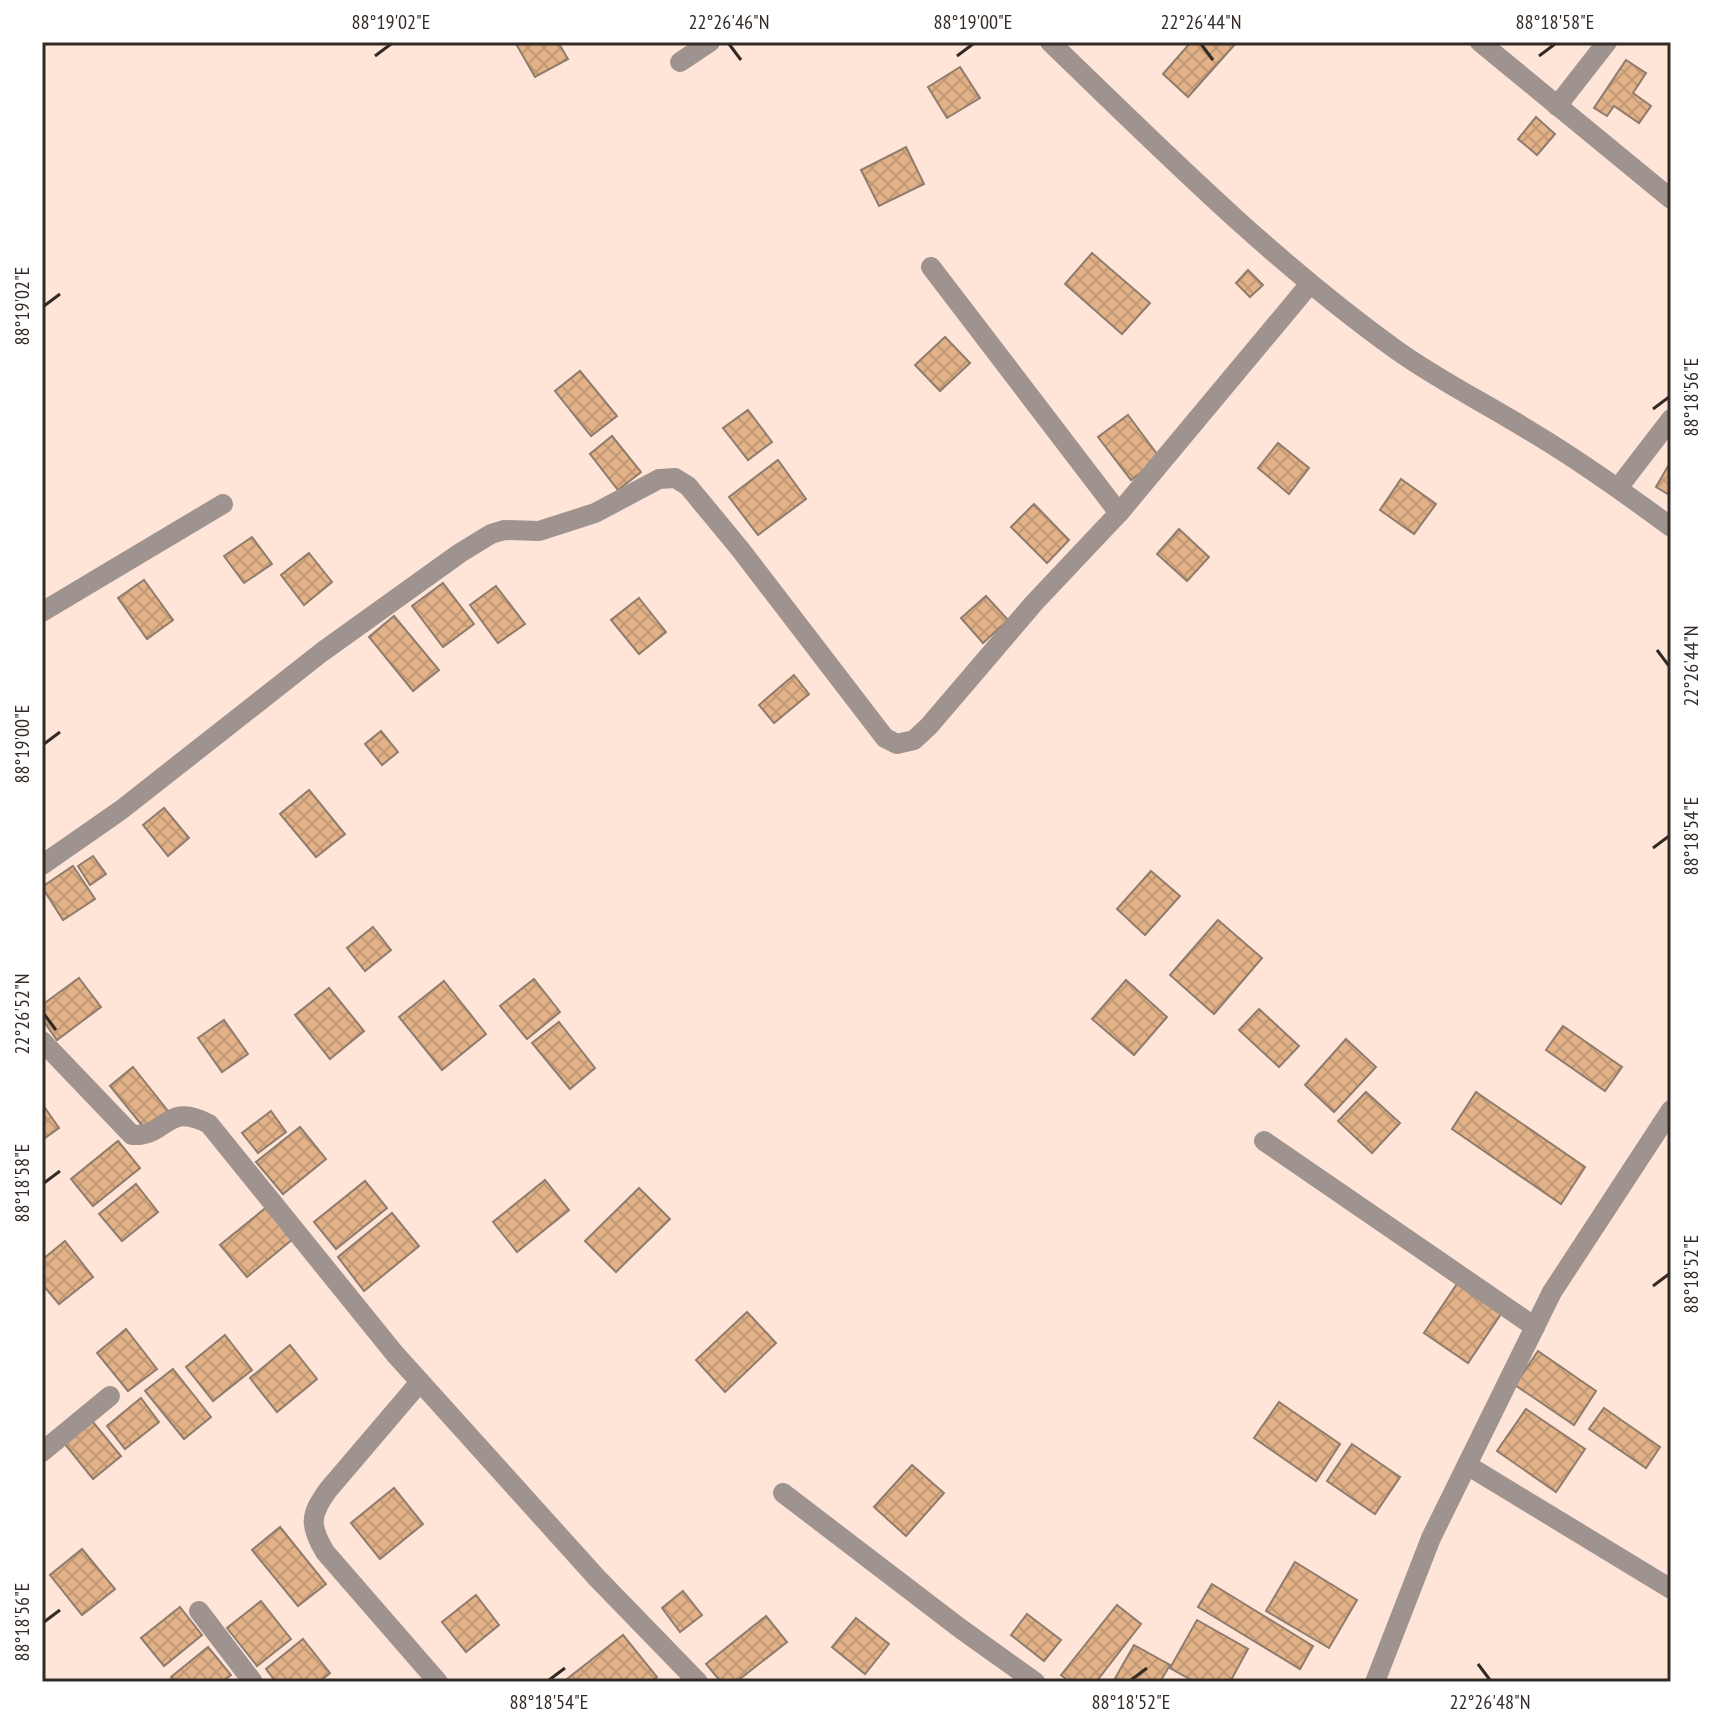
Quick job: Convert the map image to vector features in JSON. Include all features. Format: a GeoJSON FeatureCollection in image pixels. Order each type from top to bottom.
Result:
{"type":"FeatureCollection","features":[{"type":"Feature","properties":{"kind":"street"},"geometry":{"type":"LineString","coordinates":[[680,62],[710,42]]}},
{"type":"Feature","properties":{"kind":"street"},"geometry":{"type":"LineString","coordinates":[[1050,42],[1178,166],[1309,285],[1439,379],[1531,431],[1671,527]]}},
{"type":"Feature","properties":{"kind":"street"},"geometry":{"type":"LineString","coordinates":[[1480,42],[1671,199]]}},
{"type":"Feature","properties":{"kind":"street"},"geometry":{"type":"LineString","coordinates":[[1557,106],[1607,42]]}},
{"type":"Feature","properties":{"kind":"street"},"geometry":{"type":"LineString","coordinates":[[931,267],[1119,513]]}},
{"type":"Feature","properties":{"kind":"street"},"geometry":{"type":"LineString","coordinates":[[42,865],[121,810],[334,643],[491,534],[504,530],[539,531],[552,528],[595,513],[659,479],[675,478],[688,486],[885,738],[897,744],[914,740],[1034,603],[1119,513],[1309,285]]}},
{"type":"Feature","properties":{"kind":"street"},"geometry":{"type":"LineString","coordinates":[[1618,488],[1671,419]]}},
{"type":"Feature","properties":{"kind":"street"},"geometry":{"type":"LineString","coordinates":[[42,612],[223,504]]}},
{"type":"Feature","properties":{"kind":"street"},"geometry":{"type":"LineString","coordinates":[[42,1041],[132,1135],[145,1136],[175,1116],[192,1115],[209,1124],[420,1382],[597,1578],[698,1682]]}},
{"type":"Feature","properties":{"kind":"street"},"geometry":{"type":"LineString","coordinates":[[1375,1682],[1431,1538],[1552,1292],[1671,1110]]}},
{"type":"Feature","properties":{"kind":"street"},"geometry":{"type":"LineString","coordinates":[[1264,1141],[1535,1327]]}},
{"type":"Feature","properties":{"kind":"street"},"geometry":{"type":"LineString","coordinates":[[420,1382],[328,1490],[315,1507],[313,1521],[315,1535],[325,1552],[438,1682]]}},
{"type":"Feature","properties":{"kind":"street"},"geometry":{"type":"LineString","coordinates":[[42,1452],[110,1396]]}},
{"type":"Feature","properties":{"kind":"street"},"geometry":{"type":"LineString","coordinates":[[1467,1465],[1671,1589]]}},
{"type":"Feature","properties":{"kind":"street"},"geometry":{"type":"LineString","coordinates":[[783,1493],[1035,1682]]}},
{"type":"Feature","properties":{"kind":"street"},"geometry":{"type":"LineString","coordinates":[[199,1611],[253,1682]]}},
{"type":"Feature","properties":{"kind":"building"},"geometry":{"type":"Polygon","coordinates":[[[515,42],[558,42],[568,59],[535,77],[515,42]]]}},
{"type":"Feature","properties":{"kind":"building"},"geometry":{"type":"Polygon","coordinates":[[[1191,42],[1237,42],[1188,97],[1163,74],[1191,42]]]}},
{"type":"Feature","properties":{"kind":"building"},"geometry":{"type":"Polygon","coordinates":[[[1626,60],[1646,73],[1633,93],[1651,106],[1639,123],[1614,106],[1607,116],[1594,108],[1626,60]]]}},
{"type":"Feature","properties":{"kind":"building"},"geometry":{"type":"Polygon","coordinates":[[[960,67],[980,98],[947,118],[928,87],[960,67]]]}},
{"type":"Feature","properties":{"kind":"building"},"geometry":{"type":"Polygon","coordinates":[[[1536,117],[1555,134],[1537,155],[1518,139],[1536,117]]]}},
{"type":"Feature","properties":{"kind":"building"},"geometry":{"type":"Polygon","coordinates":[[[906,147],[924,184],[879,206],[861,170],[906,147]]]}},
{"type":"Feature","properties":{"kind":"building"},"geometry":{"type":"Polygon","coordinates":[[[1092,253],[1150,303],[1122,334],[1065,284],[1092,253]]]}},
{"type":"Feature","properties":{"kind":"building"},"geometry":{"type":"Polygon","coordinates":[[[1248,270],[1263,285],[1250,297],[1236,283],[1248,270]]]}},
{"type":"Feature","properties":{"kind":"building"},"geometry":{"type":"Polygon","coordinates":[[[945,337],[970,363],[940,391],[915,365],[945,337]]]}},
{"type":"Feature","properties":{"kind":"building"},"geometry":{"type":"Polygon","coordinates":[[[580,371],[617,416],[591,436],[555,391],[580,371]]]}},
{"type":"Feature","properties":{"kind":"building"},"geometry":{"type":"Polygon","coordinates":[[[748,410],[772,442],[748,460],[723,428],[748,410]]]}},
{"type":"Feature","properties":{"kind":"building"},"geometry":{"type":"Polygon","coordinates":[[[1128,415],[1160,458],[1131,480],[1098,437],[1128,415]]]}},
{"type":"Feature","properties":{"kind":"building"},"geometry":{"type":"Polygon","coordinates":[[[612,436],[641,472],[618,490],[590,454],[612,436]]]}},
{"type":"Feature","properties":{"kind":"building"},"geometry":{"type":"Polygon","coordinates":[[[1278,443],[1309,468],[1289,494],[1258,468],[1278,443]]]}},
{"type":"Feature","properties":{"kind":"building"},"geometry":{"type":"Polygon","coordinates":[[[778,460],[806,499],[758,535],[729,497],[778,460]]]}},
{"type":"Feature","properties":{"kind":"building"},"geometry":{"type":"Polygon","coordinates":[[[1671,461],[1671,496],[1656,487],[1671,461]]]}},
{"type":"Feature","properties":{"kind":"building"},"geometry":{"type":"Polygon","coordinates":[[[1401,479],[1436,504],[1414,534],[1380,510],[1401,479]]]}},
{"type":"Feature","properties":{"kind":"building"},"geometry":{"type":"Polygon","coordinates":[[[1034,504],[1069,540],[1047,563],[1011,527],[1034,504]]]}},
{"type":"Feature","properties":{"kind":"building"},"geometry":{"type":"Polygon","coordinates":[[[1179,529],[1209,557],[1187,581],[1157,554],[1179,529]]]}},
{"type":"Feature","properties":{"kind":"building"},"geometry":{"type":"Polygon","coordinates":[[[252,537],[272,564],[244,583],[224,556],[252,537]]]}},
{"type":"Feature","properties":{"kind":"building"},"geometry":{"type":"Polygon","coordinates":[[[309,553],[332,582],[304,605],[281,575],[309,553]]]}},
{"type":"Feature","properties":{"kind":"building"},"geometry":{"type":"Polygon","coordinates":[[[144,580],[173,620],[147,639],[118,598],[144,580]]]}},
{"type":"Feature","properties":{"kind":"building"},"geometry":{"type":"Polygon","coordinates":[[[443,583],[474,624],[443,647],[412,606],[443,583]]]}},
{"type":"Feature","properties":{"kind":"building"},"geometry":{"type":"Polygon","coordinates":[[[496,586],[525,624],[498,643],[470,605],[496,586]]]}},
{"type":"Feature","properties":{"kind":"building"},"geometry":{"type":"Polygon","coordinates":[[[986,596],[1008,620],[983,643],[961,618],[986,596]]]}},
{"type":"Feature","properties":{"kind":"building"},"geometry":{"type":"Polygon","coordinates":[[[639,598],[666,632],[639,654],[611,620],[639,598]]]}},
{"type":"Feature","properties":{"kind":"building"},"geometry":{"type":"Polygon","coordinates":[[[394,616],[439,670],[413,691],[369,637],[394,616]]]}},
{"type":"Feature","properties":{"kind":"building"},"geometry":{"type":"Polygon","coordinates":[[[794,675],[809,694],[774,723],[759,705],[794,675]]]}},
{"type":"Feature","properties":{"kind":"building"},"geometry":{"type":"Polygon","coordinates":[[[381,731],[398,752],[382,765],[365,744],[381,731]]]}},
{"type":"Feature","properties":{"kind":"building"},"geometry":{"type":"Polygon","coordinates":[[[309,790],[345,834],[316,857],[280,814],[309,790]]]}},
{"type":"Feature","properties":{"kind":"building"},"geometry":{"type":"Polygon","coordinates":[[[164,808],[189,838],[168,856],[143,825],[164,808]]]}},
{"type":"Feature","properties":{"kind":"building"},"geometry":{"type":"Polygon","coordinates":[[[93,856],[106,874],[90,885],[78,866],[93,856]]]}},
{"type":"Feature","properties":{"kind":"building"},"geometry":{"type":"Polygon","coordinates":[[[73,866],[95,899],[63,920],[42,887],[73,866]]]}},
{"type":"Feature","properties":{"kind":"building"},"geometry":{"type":"Polygon","coordinates":[[[1151,871],[1180,896],[1145,935],[1117,909],[1151,871]]]}},
{"type":"Feature","properties":{"kind":"building"},"geometry":{"type":"Polygon","coordinates":[[[1218,920],[1262,958],[1214,1014],[1170,975],[1218,920]]]}},
{"type":"Feature","properties":{"kind":"building"},"geometry":{"type":"Polygon","coordinates":[[[373,927],[391,950],[365,971],[347,948],[373,927]]]}},
{"type":"Feature","properties":{"kind":"building"},"geometry":{"type":"Polygon","coordinates":[[[79,978],[101,1007],[57,1040],[42,1019],[42,1005],[79,978]]]}},
{"type":"Feature","properties":{"kind":"building"},"geometry":{"type":"Polygon","coordinates":[[[534,979],[560,1012],[527,1039],[500,1006],[534,979]]]}},
{"type":"Feature","properties":{"kind":"building"},"geometry":{"type":"Polygon","coordinates":[[[1126,980],[1167,1017],[1134,1055],[1092,1019],[1126,980]]]}},
{"type":"Feature","properties":{"kind":"building"},"geometry":{"type":"Polygon","coordinates":[[[444,981],[486,1034],[442,1070],[399,1017],[444,981]]]}},
{"type":"Feature","properties":{"kind":"building"},"geometry":{"type":"Polygon","coordinates":[[[329,988],[364,1031],[330,1059],[295,1015],[329,988]]]}},
{"type":"Feature","properties":{"kind":"building"},"geometry":{"type":"Polygon","coordinates":[[[1259,1009],[1299,1046],[1279,1067],[1239,1030],[1259,1009]]]}},
{"type":"Feature","properties":{"kind":"building"},"geometry":{"type":"Polygon","coordinates":[[[224,1020],[248,1054],[222,1072],[198,1038],[224,1020]]]}},
{"type":"Feature","properties":{"kind":"building"},"geometry":{"type":"Polygon","coordinates":[[[559,1022],[595,1068],[570,1089],[532,1043],[559,1022]]]}},
{"type":"Feature","properties":{"kind":"building"},"geometry":{"type":"Polygon","coordinates":[[[1563,1026],[1622,1067],[1605,1091],[1546,1050],[1563,1026]]]}},
{"type":"Feature","properties":{"kind":"building"},"geometry":{"type":"Polygon","coordinates":[[[1346,1039],[1376,1067],[1334,1112],[1305,1085],[1346,1039]]]}},
{"type":"Feature","properties":{"kind":"building"},"geometry":{"type":"Polygon","coordinates":[[[133,1067],[168,1111],[145,1129],[110,1086],[133,1067]]]}},
{"type":"Feature","properties":{"kind":"building"},"geometry":{"type":"Polygon","coordinates":[[[1366,1092],[1400,1123],[1372,1153],[1338,1121],[1366,1092]]]}},
{"type":"Feature","properties":{"kind":"building"},"geometry":{"type":"Polygon","coordinates":[[[1476,1092],[1585,1167],[1561,1204],[1452,1129],[1476,1092]]]}},
{"type":"Feature","properties":{"kind":"building"},"geometry":{"type":"Polygon","coordinates":[[[42,1106],[59,1128],[42,1140],[42,1106]]]}},
{"type":"Feature","properties":{"kind":"building"},"geometry":{"type":"Polygon","coordinates":[[[271,1111],[286,1132],[258,1153],[242,1133],[271,1111]]]}},
{"type":"Feature","properties":{"kind":"building"},"geometry":{"type":"Polygon","coordinates":[[[300,1127],[326,1159],[283,1194],[256,1162],[300,1127]]]}},
{"type":"Feature","properties":{"kind":"building"},"geometry":{"type":"Polygon","coordinates":[[[118,1141],[140,1168],[93,1206],[71,1179],[118,1141]]]}},
{"type":"Feature","properties":{"kind":"building"},"geometry":{"type":"Polygon","coordinates":[[[545,1180],[569,1210],[517,1252],[493,1222],[545,1180]]]}},
{"type":"Feature","properties":{"kind":"building"},"geometry":{"type":"Polygon","coordinates":[[[365,1181],[387,1208],[336,1249],[314,1222],[365,1181]]]}},
{"type":"Feature","properties":{"kind":"building"},"geometry":{"type":"Polygon","coordinates":[[[136,1184],[158,1212],[122,1241],[99,1214],[136,1184]]]}},
{"type":"Feature","properties":{"kind":"building"},"geometry":{"type":"Polygon","coordinates":[[[639,1188],[670,1219],[616,1272],[585,1241],[639,1188]]]}},
{"type":"Feature","properties":{"kind":"building"},"geometry":{"type":"Polygon","coordinates":[[[268,1206],[294,1238],[247,1277],[220,1245],[268,1206]]]}},
{"type":"Feature","properties":{"kind":"building"},"geometry":{"type":"Polygon","coordinates":[[[392,1213],[419,1246],[364,1291],[338,1257],[392,1213]]]}},
{"type":"Feature","properties":{"kind":"building"},"geometry":{"type":"Polygon","coordinates":[[[65,1241],[93,1277],[59,1304],[42,1284],[42,1260],[65,1241]]]}},
{"type":"Feature","properties":{"kind":"building"},"geometry":{"type":"Polygon","coordinates":[[[1457,1284],[1501,1314],[1468,1363],[1424,1333],[1457,1284]]]}},
{"type":"Feature","properties":{"kind":"building"},"geometry":{"type":"Polygon","coordinates":[[[747,1312],[776,1343],[725,1392],[696,1360],[747,1312]]]}},
{"type":"Feature","properties":{"kind":"building"},"geometry":{"type":"Polygon","coordinates":[[[126,1329],[157,1369],[128,1391],[97,1353],[126,1329]]]}},
{"type":"Feature","properties":{"kind":"building"},"geometry":{"type":"Polygon","coordinates":[[[225,1335],[252,1370],[213,1401],[186,1367],[225,1335]]]}},
{"type":"Feature","properties":{"kind":"building"},"geometry":{"type":"Polygon","coordinates":[[[290,1345],[317,1379],[277,1412],[250,1378],[290,1345]]]}},
{"type":"Feature","properties":{"kind":"building"},"geometry":{"type":"Polygon","coordinates":[[[1538,1351],[1596,1391],[1574,1425],[1515,1385],[1538,1351]]]}},
{"type":"Feature","properties":{"kind":"building"},"geometry":{"type":"Polygon","coordinates":[[[173,1369],[211,1417],[184,1439],[145,1391],[173,1369]]]}},
{"type":"Feature","properties":{"kind":"building"},"geometry":{"type":"Polygon","coordinates":[[[141,1398],[159,1422],[125,1449],[107,1426],[141,1398]]]}},
{"type":"Feature","properties":{"kind":"building"},"geometry":{"type":"Polygon","coordinates":[[[1279,1402],[1340,1444],[1316,1481],[1254,1438],[1279,1402]]]}},
{"type":"Feature","properties":{"kind":"building"},"geometry":{"type":"Polygon","coordinates":[[[1604,1408],[1660,1447],[1646,1468],[1589,1429],[1604,1408]]]}},
{"type":"Feature","properties":{"kind":"building"},"geometry":{"type":"Polygon","coordinates":[[[1526,1409],[1585,1449],[1556,1492],[1497,1451],[1526,1409]]]}},
{"type":"Feature","properties":{"kind":"building"},"geometry":{"type":"Polygon","coordinates":[[[92,1421],[121,1456],[93,1479],[64,1443],[92,1421]]]}},
{"type":"Feature","properties":{"kind":"building"},"geometry":{"type":"Polygon","coordinates":[[[1352,1444],[1400,1477],[1375,1514],[1327,1481],[1352,1444]]]}},
{"type":"Feature","properties":{"kind":"building"},"geometry":{"type":"Polygon","coordinates":[[[912,1465],[944,1493],[906,1536],[874,1507],[912,1465]]]}},
{"type":"Feature","properties":{"kind":"building"},"geometry":{"type":"Polygon","coordinates":[[[394,1488],[423,1524],[380,1559],[351,1523],[394,1488]]]}},
{"type":"Feature","properties":{"kind":"building"},"geometry":{"type":"Polygon","coordinates":[[[280,1527],[326,1584],[298,1606],[252,1550],[280,1527]]]}},
{"type":"Feature","properties":{"kind":"building"},"geometry":{"type":"Polygon","coordinates":[[[82,1549],[115,1589],[82,1615],[50,1575],[82,1549]]]}},
{"type":"Feature","properties":{"kind":"building"},"geometry":{"type":"Polygon","coordinates":[[[1295,1562],[1357,1600],[1329,1648],[1266,1611],[1295,1562]]]}},
{"type":"Feature","properties":{"kind":"building"},"geometry":{"type":"Polygon","coordinates":[[[1212,1584],[1313,1646],[1300,1669],[1198,1607],[1212,1584]]]}},
{"type":"Feature","properties":{"kind":"building"},"geometry":{"type":"Polygon","coordinates":[[[683,1591],[702,1615],[680,1632],[662,1608],[683,1591]]]}},
{"type":"Feature","properties":{"kind":"building"},"geometry":{"type":"Polygon","coordinates":[[[476,1595],[499,1625],[466,1652],[442,1622],[476,1595]]]}},
{"type":"Feature","properties":{"kind":"building"},"geometry":{"type":"Polygon","coordinates":[[[261,1601],[291,1639],[257,1666],[227,1628],[261,1601]]]}},
{"type":"Feature","properties":{"kind":"building"},"geometry":{"type":"Polygon","coordinates":[[[1117,1605],[1141,1624],[1096,1682],[1070,1682],[1061,1675],[1117,1605]]]}},
{"type":"Feature","properties":{"kind":"building"},"geometry":{"type":"Polygon","coordinates":[[[180,1607],[202,1635],[164,1666],[141,1638],[180,1607]]]}},
{"type":"Feature","properties":{"kind":"building"},"geometry":{"type":"Polygon","coordinates":[[[1027,1614],[1061,1640],[1044,1661],[1011,1635],[1027,1614]]]}},
{"type":"Feature","properties":{"kind":"building"},"geometry":{"type":"Polygon","coordinates":[[[766,1616],[787,1642],[736,1682],[721,1682],[706,1664],[766,1616]]]}},
{"type":"Feature","properties":{"kind":"building"},"geometry":{"type":"Polygon","coordinates":[[[856,1618],[889,1644],[865,1674],[832,1647],[856,1618]]]}},
{"type":"Feature","properties":{"kind":"building"},"geometry":{"type":"Polygon","coordinates":[[[1197,1620],[1248,1649],[1230,1682],[1195,1682],[1170,1668],[1197,1620]]]}},
{"type":"Feature","properties":{"kind":"building"},"geometry":{"type":"Polygon","coordinates":[[[623,1635],[657,1677],[651,1682],[569,1682],[567,1679],[623,1635]]]}},
{"type":"Feature","properties":{"kind":"building"},"geometry":{"type":"Polygon","coordinates":[[[303,1639],[330,1673],[319,1682],[276,1682],[266,1669],[303,1639]]]}},
{"type":"Feature","properties":{"kind":"building"},"geometry":{"type":"Polygon","coordinates":[[[1134,1645],[1170,1665],[1160,1682],[1113,1682],[1134,1645]]]}},
{"type":"Feature","properties":{"kind":"building"},"geometry":{"type":"Polygon","coordinates":[[[208,1647],[231,1675],[222,1682],[174,1682],[171,1677],[208,1647]]]}}]}
